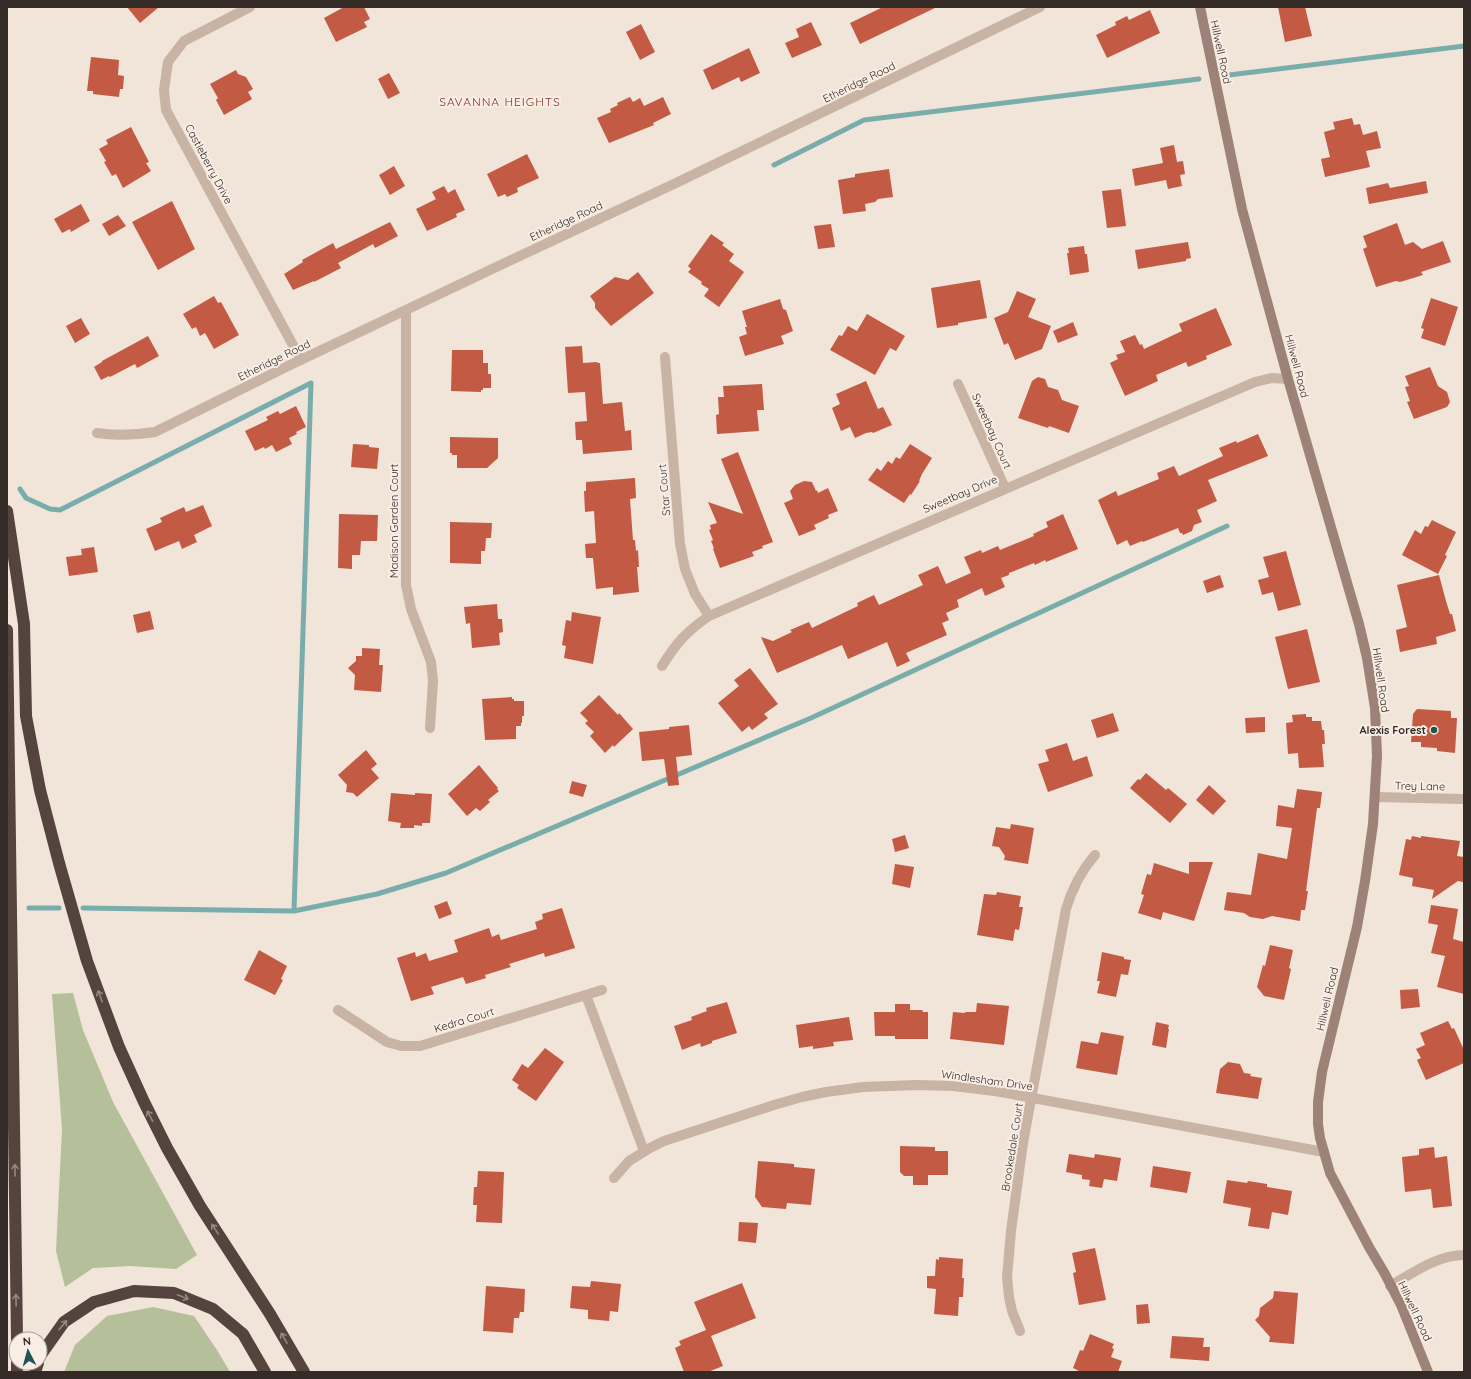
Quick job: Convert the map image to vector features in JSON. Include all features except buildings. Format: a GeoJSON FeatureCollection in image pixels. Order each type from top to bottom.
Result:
{"type":"FeatureCollection","features":[{"type":"Feature","properties":{"kind":"highway"},"geometry":{"type":"LineString","coordinates":[[7,511],[24,624],[26,716],[40,790],[87,962],[119,1047],[166,1148],[200,1206],[270,1314],[304,1372]]}},
{"type":"Feature","properties":{"kind":"highway"},"geometry":{"type":"LineString","coordinates":[[7,630],[17,1331]]}},
{"type":"Feature","properties":{"kind":"highway"},"geometry":{"type":"LineString","coordinates":[[48,1345],[64,1322],[94,1302],[134,1291],[174,1293],[213,1309],[243,1334],[265,1372]]}},
{"type":"Feature","properties":{"kind":"street","name":"Castleberry Drive"},"geometry":{"type":"LineString","coordinates":[[250,7],[184,41],[168,62],[164,90],[166,110],[301,360]]}},
{"type":"Feature","properties":{"kind":"street","name":"Etheridge Road"},"geometry":{"type":"LineString","coordinates":[[97,433],[137,435],[155,432],[301,360],[676,183],[1040,7]]}},
{"type":"Feature","properties":{"kind":"street","name":"Hillwell Road"},"geometry":{"type":"LineString","coordinates":[[1200,7],[1242,209],[1288,379],[1359,624],[1367,658],[1375,708],[1377,756],[1373,824],[1358,920],[1322,1072],[1318,1102],[1318,1124],[1330,1173],[1401,1306],[1428,1372]]}},
{"type":"Feature","properties":{"kind":"street","name":"Madison Garden Court"},"geometry":{"type":"LineString","coordinates":[[406,310],[406,585],[411,609],[430,662],[432,681],[430,728]]}},
{"type":"Feature","properties":{"kind":"street","name":"Star Court"},"geometry":{"type":"LineString","coordinates":[[665,357],[680,544],[685,569],[695,594],[709,616]]}},
{"type":"Feature","properties":{"kind":"street","name":"Sweetbay Drive"},"geometry":{"type":"LineString","coordinates":[[662,666],[675,646],[690,629],[709,616],[1255,382],[1271,378],[1288,379]]}},
{"type":"Feature","properties":{"kind":"street","name":"Sweetbay Court"},"geometry":{"type":"LineString","coordinates":[[958,384],[1005,488]]}},
{"type":"Feature","properties":{"kind":"street","name":"Trey Lane"},"geometry":{"type":"LineString","coordinates":[[1375,797],[1464,799]]}},
{"type":"Feature","properties":{"kind":"street","name":"Brookedale Court"},"geometry":{"type":"LineString","coordinates":[[1020,1331],[1012,1311],[1007,1277],[1023,1143],[1066,909],[1075,884],[1088,863],[1095,855]]}},
{"type":"Feature","properties":{"kind":"street","name":"Kedra Court"},"geometry":{"type":"LineString","coordinates":[[338,1010],[387,1042],[401,1046],[420,1046],[602,990]]}},
{"type":"Feature","properties":{"kind":"street"},"geometry":{"type":"LineString","coordinates":[[586,995],[644,1151]]}},
{"type":"Feature","properties":{"kind":"street","name":"Windlesham Drive"},"geometry":{"type":"LineString","coordinates":[[614,1178],[629,1161],[644,1151],[664,1141],[774,1105],[826,1092],[863,1087],[917,1085],[953,1086],[1032,1098],[1324,1152]]}},
{"type":"Feature","properties":{"kind":"street"},"geometry":{"type":"LineString","coordinates":[[1390,1286],[1432,1262],[1452,1256],[1464,1255]]}},
{"type":"Feature","properties":{"kind":"green space"},"geometry":{"type":"Polygon","coordinates":[[[73,993],[83,1030],[113,1102],[197,1255],[176,1269],[130,1266],[93,1268],[65,1287],[56,1251],[62,1129],[52,994],[73,993]]]}},
{"type":"Feature","properties":{"kind":"green space"},"geometry":{"type":"Polygon","coordinates":[[[153,1307],[194,1316],[230,1372],[64,1372],[75,1345],[107,1316],[153,1307]]]}},
{"type":"Feature","properties":{"kind":"waterway"},"geometry":{"type":"LineString","coordinates":[[1229,75],[1464,46]]}},
{"type":"Feature","properties":{"kind":"waterway"},"geometry":{"type":"LineString","coordinates":[[774,165],[864,120],[1199,79]]}},
{"type":"Feature","properties":{"kind":"waterway"},"geometry":{"type":"LineString","coordinates":[[20,489],[26,498],[50,509],[60,510],[311,383],[294,911]]}},
{"type":"Feature","properties":{"kind":"waterway"},"geometry":{"type":"LineString","coordinates":[[83,908],[294,911],[377,894],[446,873],[811,718],[1227,526]]}},
{"type":"Feature","properties":{"kind":"waterway"},"geometry":{"type":"LineString","coordinates":[[29,908],[59,908]]}},
{"type":"Feature","properties":{"kind":"place","name":"Alexis Forest"},"geometry":{"type":"Point","coordinates":[1434,730]}},
{"type":"Feature","properties":{"kind":"district","name":"SAVANNA HEIGHTS"},"geometry":{"type":"Point","coordinates":[500,101]}}]}
